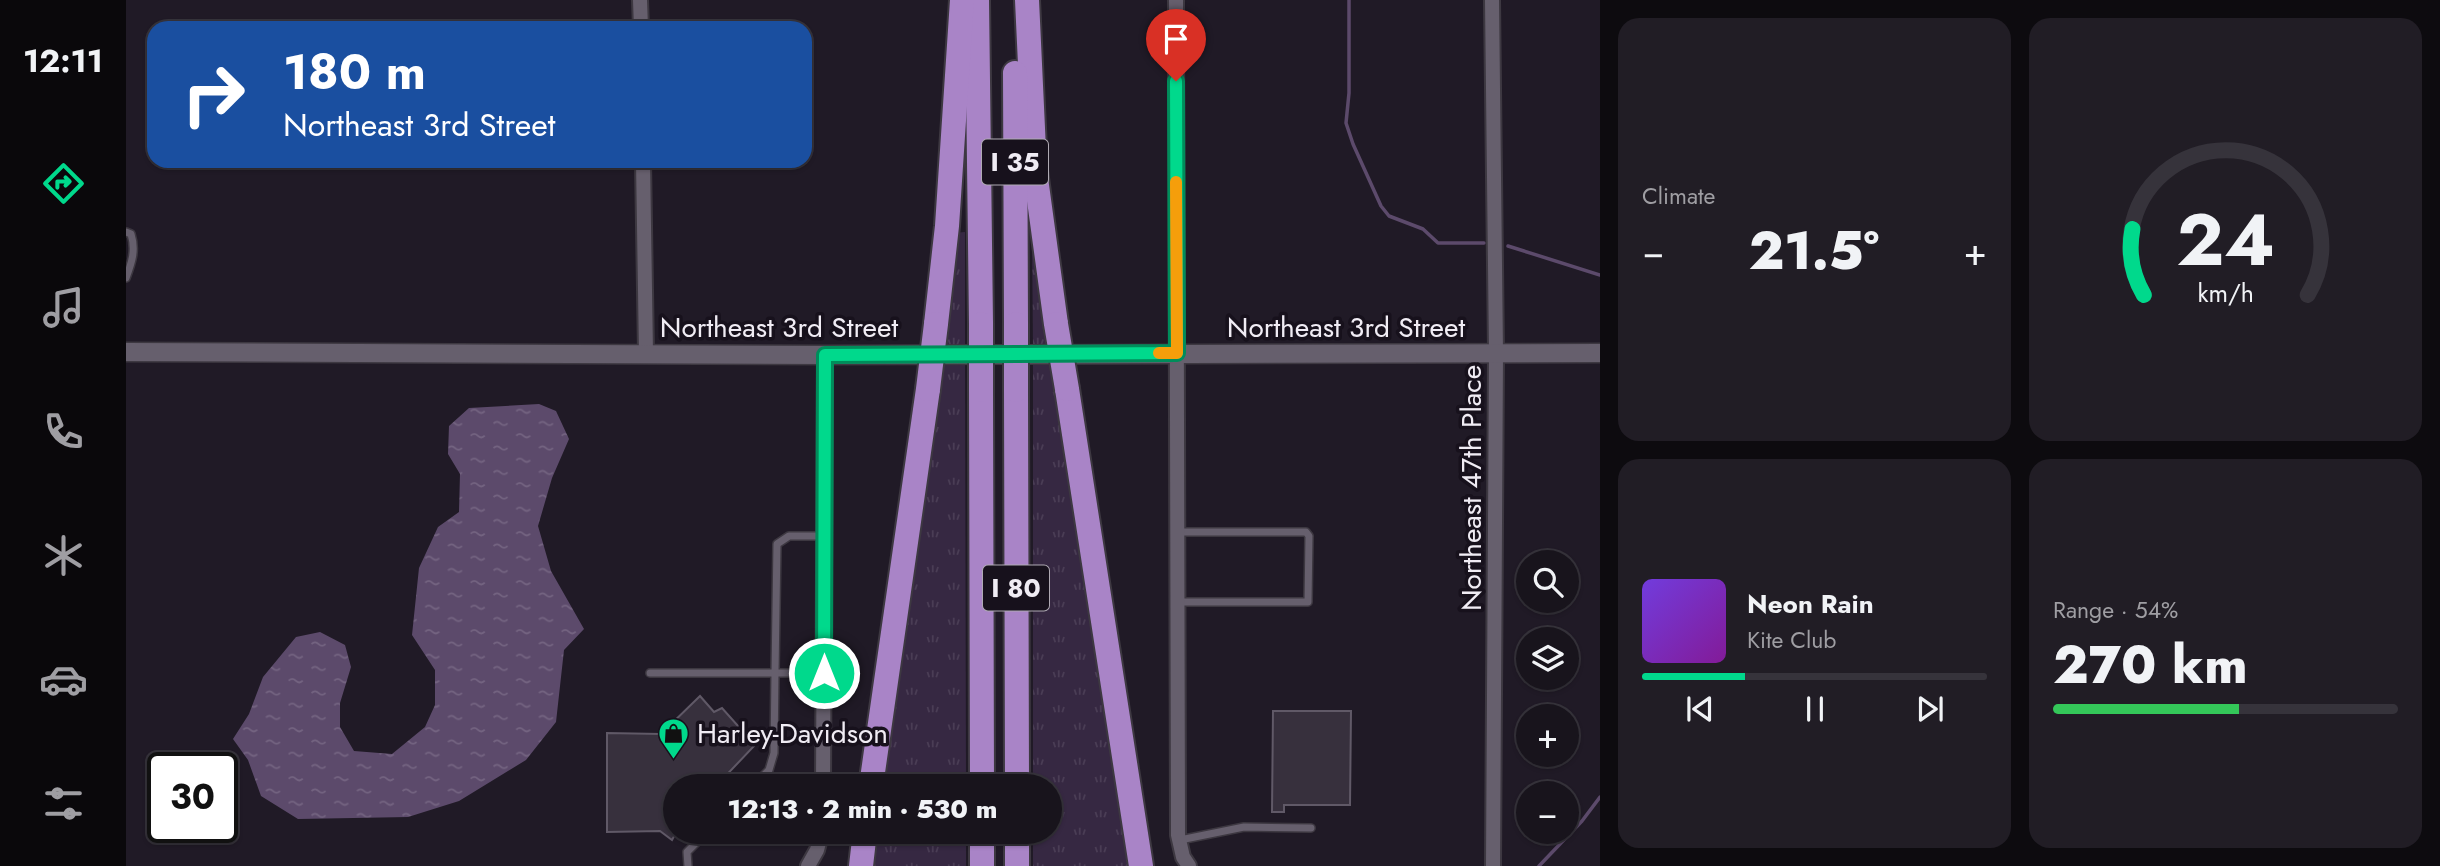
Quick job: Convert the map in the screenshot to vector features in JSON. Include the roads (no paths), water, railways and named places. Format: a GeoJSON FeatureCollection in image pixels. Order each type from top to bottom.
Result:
{"type":"FeatureCollection","features":[{"type":"Feature","properties":{"kind":"highway"},"geometry":{"type":"LineString","coordinates":[[873,774],[936,324],[947,226],[962,0]]}},
{"type":"Feature","properties":{"kind":"highway","name":"I 80"},"geometry":{"type":"LineString","coordinates":[[977,0],[982,774]]}},
{"type":"Feature","properties":{"kind":"highway","name":"I 35"},"geometry":{"type":"LineString","coordinates":[[1015,0],[1016,324]]}},
{"type":"Feature","properties":{"kind":"highway"},"geometry":{"type":"LineString","coordinates":[[1027,0],[1035,170],[1056,324],[1141,866]]}},
{"type":"Feature","properties":{"kind":"highway","name":"I 80"},"geometry":{"type":"LineString","coordinates":[[1016,324],[1017,774]]}},
{"type":"Feature","properties":{"kind":"highway"},"geometry":{"type":"LineString","coordinates":[[862,866],[864,844]]}},
{"type":"Feature","properties":{"kind":"highway"},"geometry":{"type":"LineString","coordinates":[[982,844],[982,866]]}},
{"type":"Feature","properties":{"kind":"highway"},"geometry":{"type":"LineString","coordinates":[[1017,844],[1017,866]]}},
{"type":"Feature","properties":{"kind":"street"},"geometry":{"type":"LineString","coordinates":[[640,0],[641,21]]}},
{"type":"Feature","properties":{"kind":"street"},"geometry":{"type":"LineString","coordinates":[[1176,0],[1179,841],[1183,857],[1189,866]]}},
{"type":"Feature","properties":{"kind":"street","name":"Northeast 47th Place"},"geometry":{"type":"LineString","coordinates":[[1492,0],[1496,353],[1493,866]]}},
{"type":"Feature","properties":{"kind":"street"},"geometry":{"type":"LineString","coordinates":[[643,168],[646,354]]}},
{"type":"Feature","properties":{"kind":"street","name":"Northeast 3rd Street"},"geometry":{"type":"LineString","coordinates":[[126,352],[825,355],[1600,353]]}},
{"type":"Feature","properties":{"kind":"street"},"geometry":{"type":"LineString","coordinates":[[823,774],[825,355]]}},
{"type":"Feature","properties":{"kind":"street"},"geometry":{"type":"LineString","coordinates":[[808,866],[819,844]]}},
{"type":"Feature","properties":{"kind":"lane"},"geometry":{"type":"LineString","coordinates":[[126,232],[131,234],[135,245],[126,278]]}},
{"type":"Feature","properties":{"kind":"lane"},"geometry":{"type":"LineString","coordinates":[[1177,532],[1306,532],[1309,536],[1309,575],[1308,602],[1177,602]]}},
{"type":"Feature","properties":{"kind":"lane"},"geometry":{"type":"LineString","coordinates":[[765,774],[775,753],[777,544],[789,536],[824,536]]}},
{"type":"Feature","properties":{"kind":"lane"},"geometry":{"type":"LineString","coordinates":[[650,673],[824,673]]}},
{"type":"Feature","properties":{"kind":"lane"},"geometry":{"type":"LineString","coordinates":[[1179,841],[1244,827],[1311,828]]}},
{"type":"Feature","properties":{"kind":"lane"},"geometry":{"type":"LineString","coordinates":[[688,866],[687,852],[695,844]]}},
{"type":"Feature","properties":{"kind":"water"},"geometry":{"type":"Polygon","coordinates":[[[539,404],[556,411],[569,439],[552,478],[538,526],[551,571],[584,629],[564,650],[556,722],[526,760],[459,801],[408,817],[298,819],[261,796],[248,760],[233,739],[249,714],[263,677],[296,637],[320,632],[345,645],[351,667],[340,703],[340,727],[354,751],[392,754],[425,727],[435,705],[435,670],[412,635],[419,568],[438,527],[459,512],[460,474],[448,454],[449,426],[469,408],[539,404]]]}},
{"type":"Feature","properties":{"kind":"waterway"},"geometry":{"type":"LineString","coordinates":[[1349,0],[1349,93],[1346,123],[1381,206],[1389,216],[1423,229],[1438,243],[1484,243]]}},
{"type":"Feature","properties":{"kind":"waterway"},"geometry":{"type":"LineString","coordinates":[[1508,246],[1600,275]]}},
{"type":"Feature","properties":{"kind":"waterway"},"geometry":{"type":"LineString","coordinates":[[1539,866],[1582,821],[1600,797]]}},
{"type":"Feature","properties":{"kind":"place","name":"Harley-Davidson"},"geometry":{"type":"Point","coordinates":[674,760]}}]}
